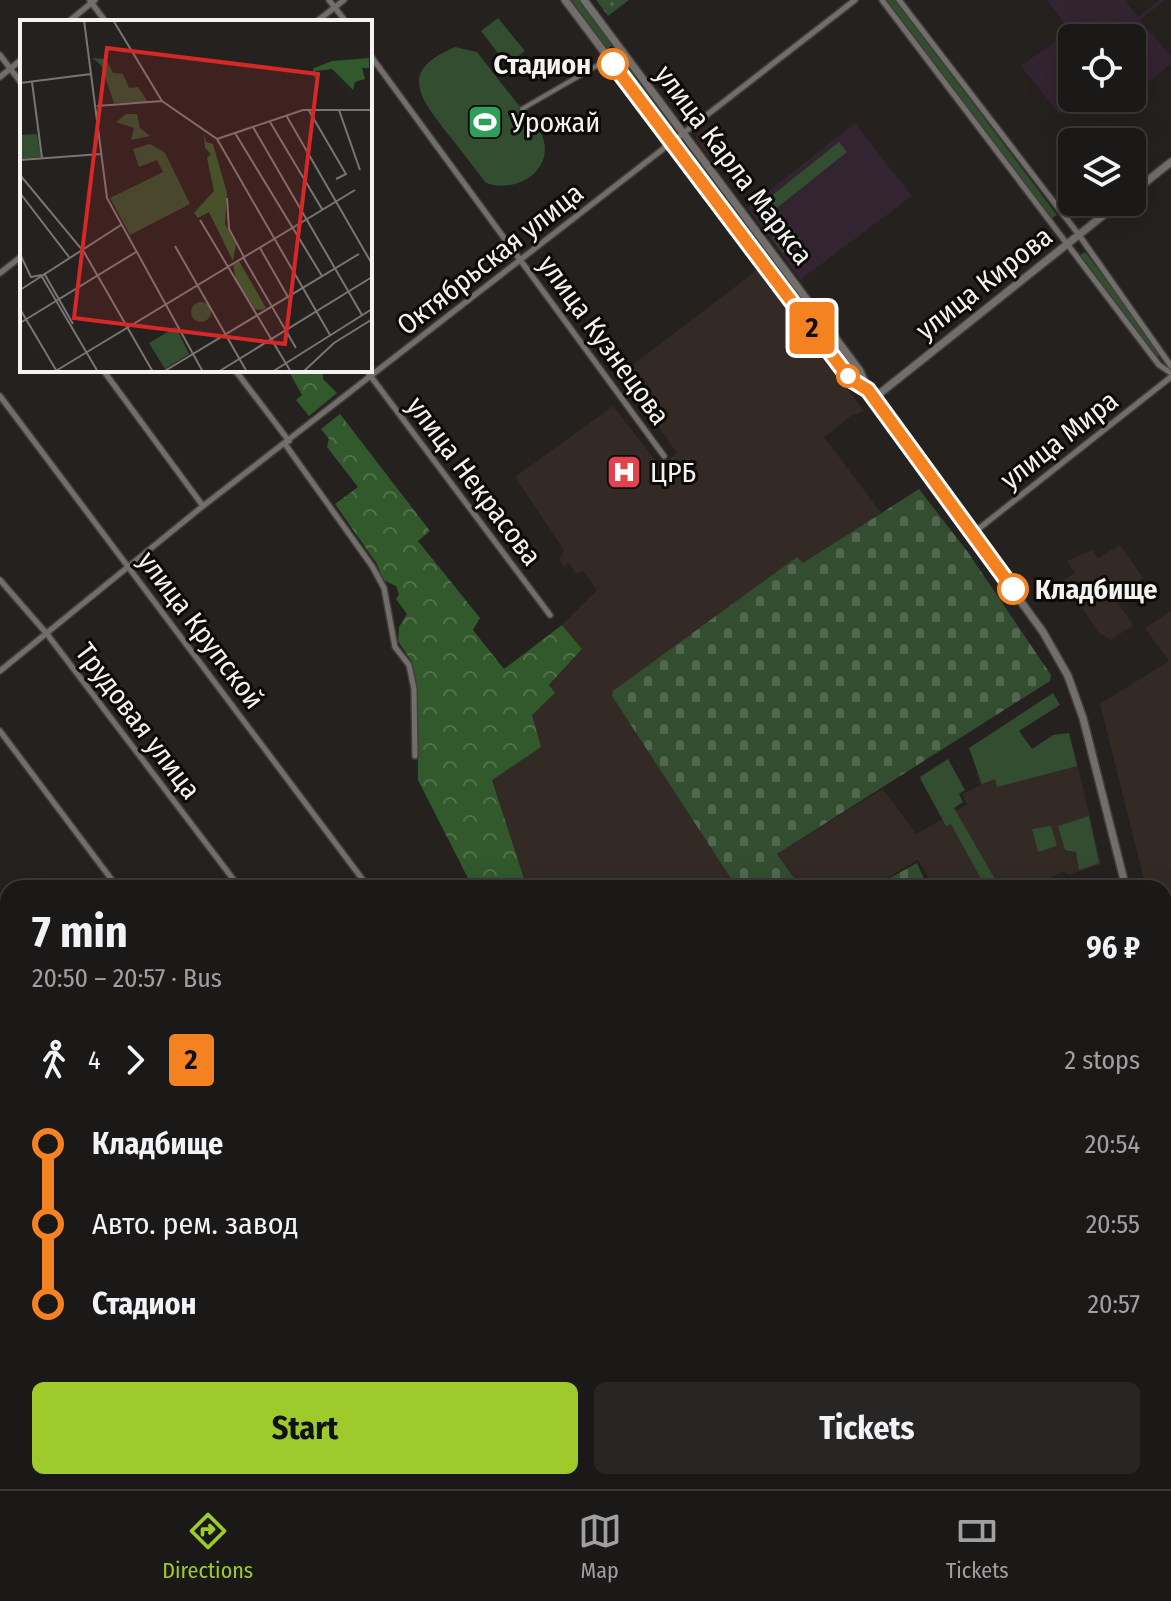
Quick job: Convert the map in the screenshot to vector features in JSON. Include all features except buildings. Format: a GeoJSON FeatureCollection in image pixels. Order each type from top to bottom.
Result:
{"type":"FeatureCollection","features":[{"type":"Feature","properties":{"kind":"main road","name":"улица Карла Маркса"},"geometry":{"type":"LineString","coordinates":[[565,0],[850,379],[868,390]]}},
{"type":"Feature","properties":{"kind":"main road","name":"улица Карла Маркса"},"geometry":{"type":"LineString","coordinates":[[584,0],[860,371],[868,390],[1043,632],[1068,676],[1083,718],[1124,880]]}},
{"type":"Feature","properties":{"kind":"main road"},"geometry":{"type":"LineString","coordinates":[[607,56],[619,46]]}},
{"type":"Feature","properties":{"kind":"main road"},"geometry":{"type":"LineString","coordinates":[[1146,182],[1171,162]]}},
{"type":"Feature","properties":{"kind":"main road","name":"улица Кирова"},"geometry":{"type":"LineString","coordinates":[[874,398],[1103,216]]}},
{"type":"Feature","properties":{"kind":"street"},"geometry":{"type":"LineString","coordinates":[[329,0],[345,20]]}},
{"type":"Feature","properties":{"kind":"street"},"geometry":{"type":"LineString","coordinates":[[319,20],[344,0]]}},
{"type":"Feature","properties":{"kind":"street","name":"Октябрьская улица"},"geometry":{"type":"LineString","coordinates":[[0,671],[203,506],[372,378],[520,259],[855,0]]}},
{"type":"Feature","properties":{"kind":"street"},"geometry":{"type":"LineString","coordinates":[[882,0],[1159,365],[1171,375]]}},
{"type":"Feature","properties":{"kind":"street"},"geometry":{"type":"LineString","coordinates":[[899,0],[1079,235],[1171,366]]}},
{"type":"Feature","properties":{"kind":"street"},"geometry":{"type":"LineString","coordinates":[[70,20],[92,1],[105,20]]}},
{"type":"Feature","properties":{"kind":"street"},"geometry":{"type":"LineString","coordinates":[[0,55],[20,81]]}},
{"type":"Feature","properties":{"kind":"street"},"geometry":{"type":"LineString","coordinates":[[522,109],[598,65],[607,56]]}},
{"type":"Feature","properties":{"kind":"street","name":"улица Кузнецова"},"geometry":{"type":"LineString","coordinates":[[372,58],[664,456]]}},
{"type":"Feature","properties":{"kind":"street"},"geometry":{"type":"LineString","coordinates":[[0,77],[20,61]]}},
{"type":"Feature","properties":{"kind":"street"},"geometry":{"type":"LineString","coordinates":[[0,273],[20,259]]}},
{"type":"Feature","properties":{"kind":"street"},"geometry":{"type":"LineString","coordinates":[[104,372],[203,506]]}},
{"type":"Feature","properties":{"kind":"street"},"geometry":{"type":"LineString","coordinates":[[236,372],[372,566],[384,588],[395,647],[409,665],[414,689],[415,756]]}},
{"type":"Feature","properties":{"kind":"street","name":"улица Некрасова"},"geometry":{"type":"LineString","coordinates":[[368,372],[550,615]]}},
{"type":"Feature","properties":{"kind":"street","name":"улица Мира"},"geometry":{"type":"LineString","coordinates":[[972,534],[1171,375]]}},
{"type":"Feature","properties":{"kind":"street","name":"улица Крупской"},"geometry":{"type":"LineString","coordinates":[[0,396],[363,880]]}},
{"type":"Feature","properties":{"kind":"street","name":"Трудовая улица"},"geometry":{"type":"LineString","coordinates":[[0,580],[47,634],[234,880]]}},
{"type":"Feature","properties":{"kind":"street"},"geometry":{"type":"LineString","coordinates":[[0,731],[112,880]]}},
{"type":"Feature","properties":{"kind":"shaded area"},"geometry":{"type":"Polygon","coordinates":[[[1047,0],[1125,0],[1138,17],[1159,0],[1165,0],[1140,20],[1143,24],[1064,24],[1047,0]]]}},
{"type":"Feature","properties":{"kind":"shaded area"},"geometry":{"type":"Polygon","coordinates":[[[1146,27],[1171,56],[1171,64],[1146,84],[1146,27]]]}},
{"type":"Feature","properties":{"kind":"shaded area"},"geometry":{"type":"Polygon","coordinates":[[[1058,39],[1058,112],[1062,112],[1059,114],[1021,66],[1058,39]]]}},
{"type":"Feature","properties":{"kind":"shaded area"},"geometry":{"type":"Polygon","coordinates":[[[855,123],[912,196],[800,280],[747,208],[855,123]]]}},
{"type":"Feature","properties":{"kind":"shaded area"},"geometry":{"type":"Polygon","coordinates":[[[709,124],[724,144],[708,157],[696,140],[697,133],[709,124]]]}},
{"type":"Feature","properties":{"kind":"shaded area"},"geometry":{"type":"Polygon","coordinates":[[[757,270],[864,411],[851,416],[824,437],[881,513],[803,563],[797,557],[612,696],[731,880],[524,880],[492,780],[540,747],[532,715],[555,693],[549,686],[582,649],[562,625],[597,590],[583,571],[576,574],[569,563],[563,566],[559,559],[564,550],[515,477],[613,406],[660,466],[677,453],[621,374],[757,270]]]}},
{"type":"Feature","properties":{"kind":"shaded area"},"geometry":{"type":"Polygon","coordinates":[[[1120,545],[1143,578],[1115,599],[1133,625],[1111,640],[1099,633],[1063,580],[1075,573],[1067,561],[1092,550],[1098,558],[1120,545]]]}},
{"type":"Feature","properties":{"kind":"shaded area"},"geometry":{"type":"Polygon","coordinates":[[[1171,611],[1171,880],[1144,880],[1100,704],[1169,661],[1145,628],[1171,611]]]}},
{"type":"Feature","properties":{"kind":"shaded area"},"geometry":{"type":"Polygon","coordinates":[[[1073,746],[1101,864],[1069,875],[1063,871],[1048,880],[930,880],[918,860],[884,880],[795,880],[777,854],[883,789],[916,834],[967,805],[962,794],[981,785],[976,773],[1073,746]]]}},
{"type":"Feature","properties":{"kind":"green space"},"geometry":{"type":"Polygon","coordinates":[[[571,0],[580,0],[613,44],[607,49],[571,0]]]}},
{"type":"Feature","properties":{"kind":"green space"},"geometry":{"type":"Polygon","coordinates":[[[596,0],[629,0],[608,16],[596,0]]]}},
{"type":"Feature","properties":{"kind":"green space"},"geometry":{"type":"Polygon","coordinates":[[[886,0],[895,0],[1057,215],[1051,219],[886,0]]]}},
{"type":"Feature","properties":{"kind":"green space"},"geometry":{"type":"Polygon","coordinates":[[[498,18],[525,51],[507,65],[481,31],[498,18]]]}},
{"type":"Feature","properties":{"kind":"green space","name":"Урожай"},"geometry":{"type":"Polygon","coordinates":[[[455,47],[477,52],[542,135],[545,148],[543,159],[538,168],[521,182],[498,186],[486,183],[422,96],[420,75],[426,65],[455,47]]]}},
{"type":"Feature","properties":{"kind":"green space"},"geometry":{"type":"Polygon","coordinates":[[[620,52],[674,126],[668,131],[613,57],[620,52]]]}},
{"type":"Feature","properties":{"kind":"green space"},"geometry":{"type":"Polygon","coordinates":[[[839,142],[847,152],[773,211],[765,201],[839,142]]]}},
{"type":"Feature","properties":{"kind":"green space"},"geometry":{"type":"Polygon","coordinates":[[[693,152],[847,359],[843,362],[687,156],[693,152]]]}},
{"type":"Feature","properties":{"kind":"green space"},"geometry":{"type":"Polygon","coordinates":[[[790,225],[801,240],[783,253],[772,238],[790,225]]]}},
{"type":"Feature","properties":{"kind":"green space"},"geometry":{"type":"Polygon","coordinates":[[[1085,252],[1161,353],[1157,357],[1080,255],[1085,252]]]}},
{"type":"Feature","properties":{"kind":"green space"},"geometry":{"type":"Polygon","coordinates":[[[289,372],[323,372],[323,379],[337,393],[309,416],[296,400],[302,395],[289,372]]]}},
{"type":"Feature","properties":{"kind":"green space"},"geometry":{"type":"Polygon","coordinates":[[[340,414],[430,531],[418,541],[480,618],[473,630],[504,669],[562,625],[582,649],[549,685],[555,693],[532,715],[541,747],[492,780],[524,880],[469,880],[418,780],[417,689],[412,662],[398,641],[399,627],[407,614],[396,599],[399,594],[396,586],[383,580],[377,564],[335,504],[358,487],[327,447],[329,439],[321,429],[340,414]]]}},
{"type":"Feature","properties":{"kind":"green space"},"geometry":{"type":"Polygon","coordinates":[[[919,489],[967,551],[1051,675],[1050,681],[777,854],[795,880],[732,880],[612,696],[613,691],[797,557],[803,563],[919,489]]]}},
{"type":"Feature","properties":{"kind":"green space"},"geometry":{"type":"Polygon","coordinates":[[[1053,693],[1060,705],[1019,731],[1032,749],[1053,735],[1069,733],[1077,766],[997,787],[995,779],[982,784],[969,748],[1053,693]]]}},
{"type":"Feature","properties":{"kind":"green space"},"geometry":{"type":"Polygon","coordinates":[[[948,759],[965,790],[959,794],[963,802],[954,808],[995,880],[982,880],[951,824],[946,826],[920,777],[948,759]]]}},
{"type":"Feature","properties":{"kind":"green space"},"geometry":{"type":"Polygon","coordinates":[[[1089,816],[1099,863],[1079,870],[1076,852],[1065,850],[1058,826],[1089,816]]]}},
{"type":"Feature","properties":{"kind":"green space"},"geometry":{"type":"Polygon","coordinates":[[[1051,826],[1057,846],[1038,852],[1032,829],[1051,826]]]}},
{"type":"Feature","properties":{"kind":"green space"},"geometry":{"type":"Polygon","coordinates":[[[917,863],[924,880],[886,880],[917,863]]]}},
{"type":"Feature","properties":{"kind":"bus line","name":"2"},"geometry":{"type":"LineString","coordinates":[[613,64],[850,379],[868,390],[1013,589]]}},
{"type":"Feature","properties":{"kind":"place","name":"Стадион"},"geometry":{"type":"Point","coordinates":[613,64]}},
{"type":"Feature","properties":{"kind":"place","name":"Урожай"},"geometry":{"type":"Point","coordinates":[485,122]}},
{"type":"Feature","properties":{"kind":"place","name":"ЦРБ"},"geometry":{"type":"Point","coordinates":[624,472]}},
{"type":"Feature","properties":{"kind":"place","name":"Кладбище"},"geometry":{"type":"Point","coordinates":[1013,589]}}]}
